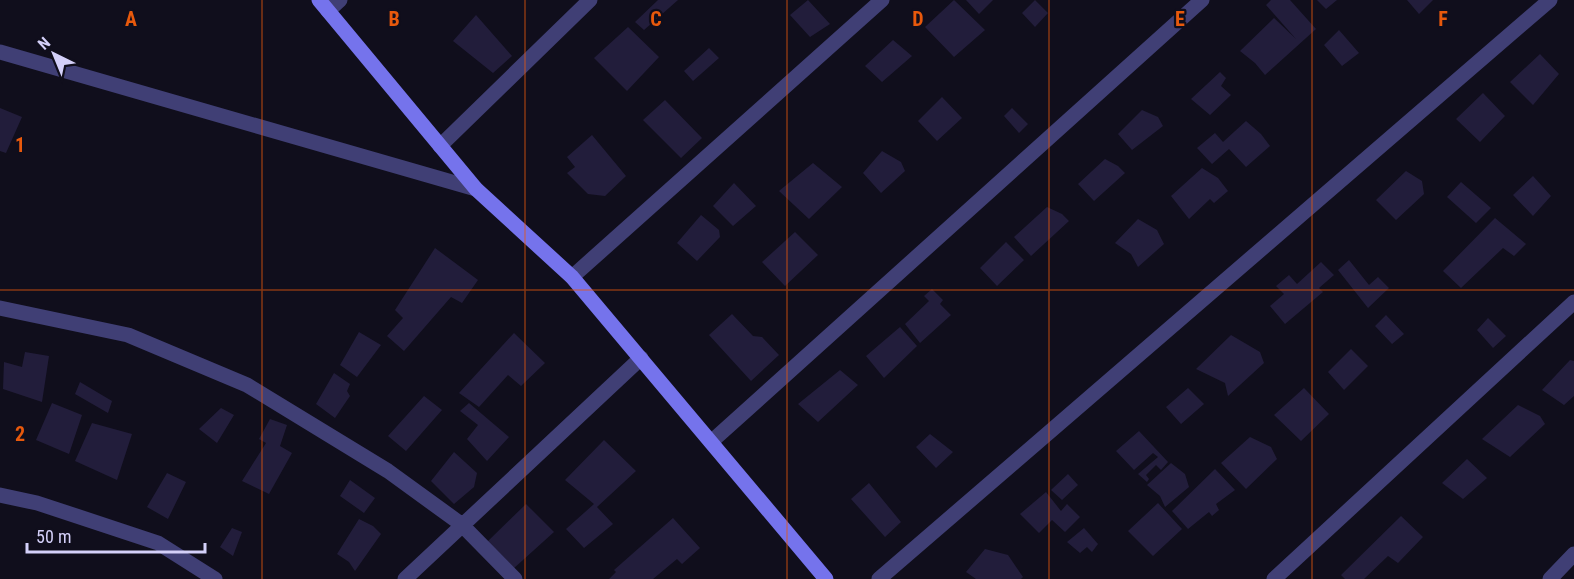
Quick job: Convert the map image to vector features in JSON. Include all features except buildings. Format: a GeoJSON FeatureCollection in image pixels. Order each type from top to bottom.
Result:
{"type":"FeatureCollection","features":[{"type":"Feature","properties":{"kind":"street"},"geometry":{"type":"LineString","coordinates":[[440,146],[590,0]]}},
{"type":"Feature","properties":{"kind":"street"},"geometry":{"type":"LineString","coordinates":[[572,276],[882,0]]}},
{"type":"Feature","properties":{"kind":"street"},"geometry":{"type":"LineString","coordinates":[[711,442],[1202,0]]}},
{"type":"Feature","properties":{"kind":"street"},"geometry":{"type":"LineString","coordinates":[[884,577],[1550,0]]}},
{"type":"Feature","properties":{"kind":"street"},"geometry":{"type":"LineString","coordinates":[[329,4],[476,189],[572,276],[826,579]]}},
{"type":"Feature","properties":{"kind":"street"},"geometry":{"type":"LineString","coordinates":[[0,52],[476,189]]}},
{"type":"Feature","properties":{"kind":"street"},"geometry":{"type":"LineString","coordinates":[[1274,579],[1574,302]]}},
{"type":"Feature","properties":{"kind":"street"},"geometry":{"type":"LineString","coordinates":[[0,308],[128,335],[247,385],[388,471],[461,524],[515,579]]}},
{"type":"Feature","properties":{"kind":"street"},"geometry":{"type":"LineString","coordinates":[[405,579],[461,524],[641,358]]}},
{"type":"Feature","properties":{"kind":"street"},"geometry":{"type":"LineString","coordinates":[[0,495],[37,503],[158,543],[214,579]]}},
{"type":"Feature","properties":{"kind":"street"},"geometry":{"type":"LineString","coordinates":[[1550,579],[1574,554]]}}]}
